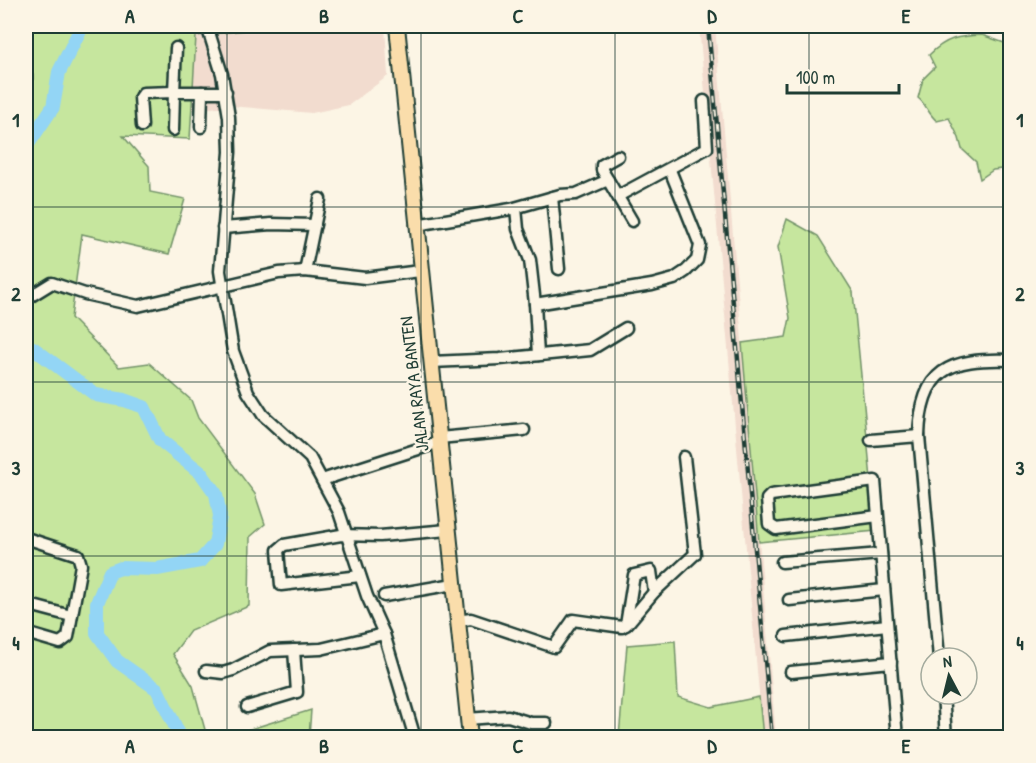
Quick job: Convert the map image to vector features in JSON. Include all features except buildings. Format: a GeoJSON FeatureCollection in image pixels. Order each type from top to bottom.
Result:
{"type":"FeatureCollection","features":[{"type":"Feature","properties":{"kind":"main road","name":"JALAN RAYA BANTEN"},"geometry":{"type":"LineString","coordinates":[[397,26],[420,271],[470,738]]}},
{"type":"Feature","properties":{"kind":"street"},"geometry":{"type":"LineString","coordinates":[[207,26],[226,92],[230,152],[220,260],[233,351],[248,392],[263,415],[310,458],[349,536],[360,576],[384,634],[415,738]]}},
{"type":"Feature","properties":{"kind":"street"},"geometry":{"type":"LineString","coordinates":[[173,130],[176,48]]}},
{"type":"Feature","properties":{"kind":"street"},"geometry":{"type":"LineString","coordinates":[[26,75],[26,90]]}},
{"type":"Feature","properties":{"kind":"street"},"geometry":{"type":"LineString","coordinates":[[201,128],[202,92]]}},
{"type":"Feature","properties":{"kind":"street"},"geometry":{"type":"LineString","coordinates":[[142,126],[140,100],[143,93],[226,92]]}},
{"type":"Feature","properties":{"kind":"street"},"geometry":{"type":"LineString","coordinates":[[618,196],[707,148],[704,101]]}},
{"type":"Feature","properties":{"kind":"street"},"geometry":{"type":"LineString","coordinates":[[618,156],[601,167],[633,221]]}},
{"type":"Feature","properties":{"kind":"street"},"geometry":{"type":"LineString","coordinates":[[535,304],[652,285],[674,279],[686,271],[697,260],[700,245],[670,170]]}},
{"type":"Feature","properties":{"kind":"street"},"geometry":{"type":"LineString","coordinates":[[416,225],[516,208],[552,197],[576,194],[608,180]]}},
{"type":"Feature","properties":{"kind":"street"},"geometry":{"type":"LineString","coordinates":[[552,197],[559,268]]}},
{"type":"Feature","properties":{"kind":"street"},"geometry":{"type":"LineString","coordinates":[[305,271],[320,199]]}},
{"type":"Feature","properties":{"kind":"street"},"geometry":{"type":"LineString","coordinates":[[516,208],[517,224],[530,260],[538,355]]}},
{"type":"Feature","properties":{"kind":"street"},"geometry":{"type":"LineString","coordinates":[[223,228],[271,224],[315,225]]}},
{"type":"Feature","properties":{"kind":"street"},"geometry":{"type":"LineString","coordinates":[[26,299],[52,283],[85,294],[138,306],[223,287],[259,276],[305,271],[365,278],[420,271]]}},
{"type":"Feature","properties":{"kind":"street"},"geometry":{"type":"LineString","coordinates":[[430,362],[590,350],[626,328]]}},
{"type":"Feature","properties":{"kind":"street"},"geometry":{"type":"LineString","coordinates":[[938,646],[918,436],[922,401],[929,386],[941,374],[964,361],[1011,360]]}},
{"type":"Feature","properties":{"kind":"street"},"geometry":{"type":"LineString","coordinates":[[322,480],[439,440],[524,430]]}},
{"type":"Feature","properties":{"kind":"street"},"geometry":{"type":"LineString","coordinates":[[871,440],[918,436]]}},
{"type":"Feature","properties":{"kind":"street"},"geometry":{"type":"LineString","coordinates":[[626,625],[654,592],[695,554],[684,458]]}},
{"type":"Feature","properties":{"kind":"street"},"geometry":{"type":"LineString","coordinates":[[878,516],[776,530],[769,524],[767,500],[771,495],[875,481],[891,662],[897,738]]}},
{"type":"Feature","properties":{"kind":"street"},"geometry":{"type":"LineString","coordinates":[[360,576],[285,585],[279,581],[278,550],[281,546],[349,536],[448,530]]}},
{"type":"Feature","properties":{"kind":"street"},"geometry":{"type":"LineString","coordinates":[[26,538],[78,555],[81,559],[68,637],[65,642],[60,643],[26,633]]}},
{"type":"Feature","properties":{"kind":"street"},"geometry":{"type":"LineString","coordinates":[[782,562],[881,554]]}},
{"type":"Feature","properties":{"kind":"street"},"geometry":{"type":"LineString","coordinates":[[626,625],[634,575],[651,572],[654,592]]}},
{"type":"Feature","properties":{"kind":"street"},"geometry":{"type":"LineString","coordinates":[[384,596],[454,584]]}},
{"type":"Feature","properties":{"kind":"street"},"geometry":{"type":"LineString","coordinates":[[789,600],[884,590]]}},
{"type":"Feature","properties":{"kind":"street"},"geometry":{"type":"LineString","coordinates":[[26,604],[71,616]]}},
{"type":"Feature","properties":{"kind":"street"},"geometry":{"type":"LineString","coordinates":[[458,621],[471,619],[554,647],[573,620],[626,625]]}},
{"type":"Feature","properties":{"kind":"street"},"geometry":{"type":"LineString","coordinates":[[786,636],[887,625]]}},
{"type":"Feature","properties":{"kind":"street"},"geometry":{"type":"LineString","coordinates":[[206,671],[223,673],[270,651],[321,649],[384,634]]}},
{"type":"Feature","properties":{"kind":"street"},"geometry":{"type":"LineString","coordinates":[[247,706],[297,692],[294,650]]}},
{"type":"Feature","properties":{"kind":"street"},"geometry":{"type":"LineString","coordinates":[[791,672],[891,662]]}},
{"type":"Feature","properties":{"kind":"street"},"geometry":{"type":"LineString","coordinates":[[944,706],[946,738]]}},
{"type":"Feature","properties":{"kind":"street"},"geometry":{"type":"LineString","coordinates":[[467,719],[508,716],[531,723],[546,723]]}},
{"type":"Feature","properties":{"kind":"shaded area"},"geometry":{"type":"Polygon","coordinates":[[[279,26],[385,26],[388,76],[349,105],[312,113],[230,106],[191,110],[196,36],[279,26]]]}},
{"type":"Feature","properties":{"kind":"shaded area"},"geometry":{"type":"Polygon","coordinates":[[[699,26],[715,26],[776,737],[763,737],[699,26]]]}},
{"type":"Feature","properties":{"kind":"green space"},"geometry":{"type":"Polygon","coordinates":[[[26,26],[279,26],[196,36],[190,139],[123,136],[149,166],[150,192],[185,199],[169,254],[82,234],[71,318],[119,367],[149,363],[191,400],[198,418],[255,494],[265,524],[250,537],[249,606],[190,631],[173,654],[193,686],[207,737],[26,737],[26,26]]]}},
{"type":"Feature","properties":{"kind":"green space"},"geometry":{"type":"Polygon","coordinates":[[[982,35],[1010,45],[1010,168],[993,170],[980,179],[976,162],[962,149],[949,118],[937,121],[918,98],[923,79],[935,67],[929,55],[953,39],[982,35]]]}},
{"type":"Feature","properties":{"kind":"green space"},"geometry":{"type":"Polygon","coordinates":[[[787,219],[818,236],[853,292],[876,531],[759,542],[742,343],[786,337],[790,318],[778,247],[787,219]]]}},
{"type":"Feature","properties":{"kind":"green space"},"geometry":{"type":"Polygon","coordinates":[[[675,641],[678,697],[711,707],[759,697],[763,737],[619,737],[627,645],[675,641]]]}},
{"type":"Feature","properties":{"kind":"green space"},"geometry":{"type":"Polygon","coordinates":[[[311,710],[309,737],[225,737],[311,710]]]}},
{"type":"Feature","properties":{"kind":"waterway"},"geometry":{"type":"LineString","coordinates":[[26,147],[53,107],[59,72],[82,26]]}},
{"type":"Feature","properties":{"kind":"waterway"},"geometry":{"type":"LineString","coordinates":[[26,348],[33,348],[96,395],[124,400],[144,407],[160,440],[201,473],[216,494],[220,516],[215,544],[200,561],[157,569],[121,568],[110,572],[97,603],[97,633],[117,661],[157,689],[181,738]]}},
{"type":"Feature","properties":{"kind":"railway"},"geometry":{"type":"LineString","coordinates":[[708,26],[772,738]]}}]}
